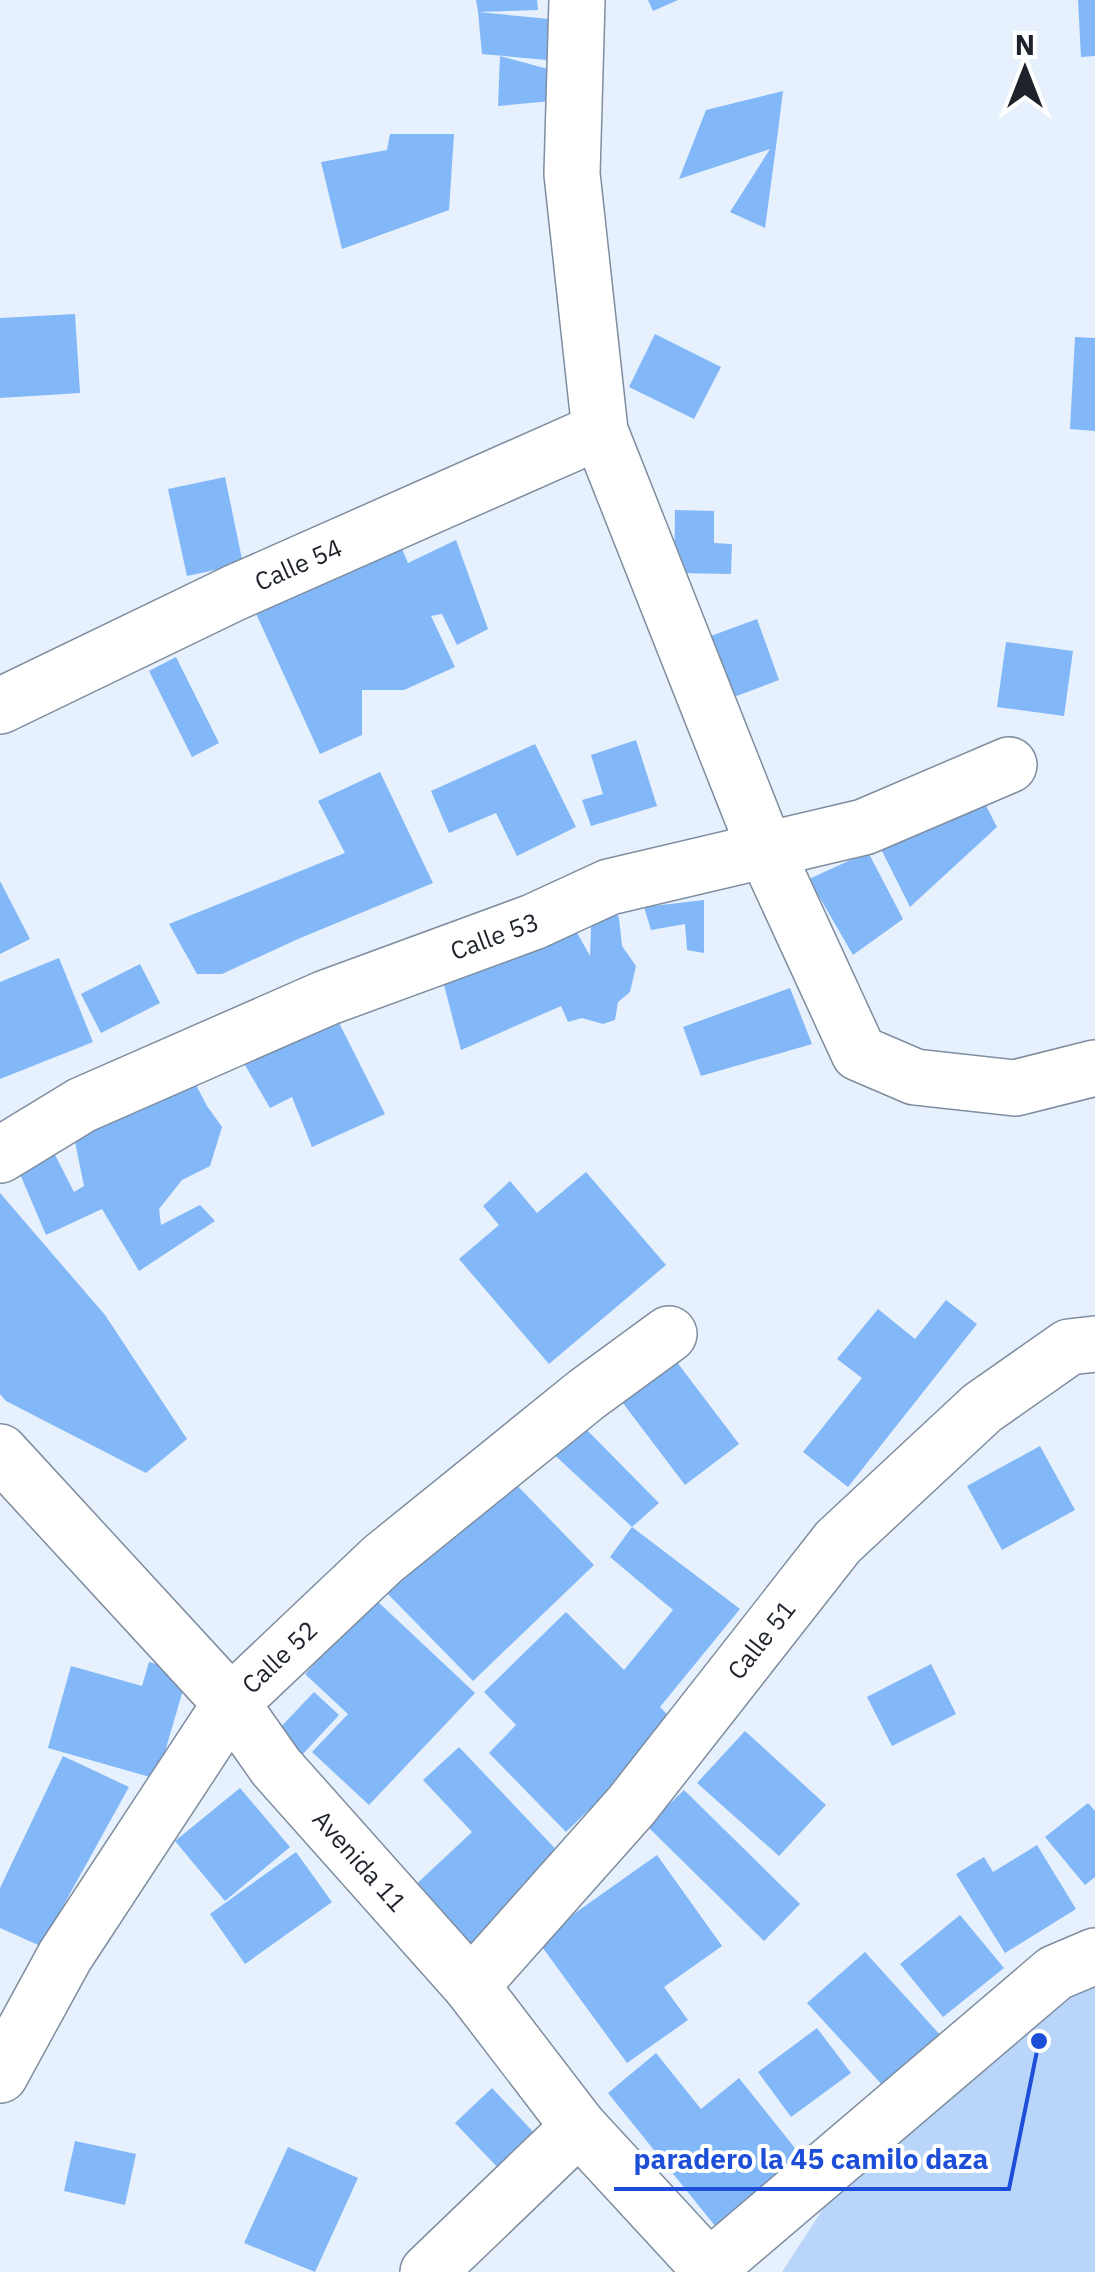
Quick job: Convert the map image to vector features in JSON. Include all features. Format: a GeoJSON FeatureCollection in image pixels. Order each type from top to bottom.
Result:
{"type":"FeatureCollection","features":[{"type":"Feature","properties":{"kind":"street"},"geometry":{"type":"LineString","coordinates":[[577,0],[572,174],[600,432],[766,851],[859,1053],[916,1077],[1015,1088],[1095,1068]]}},
{"type":"Feature","properties":{"kind":"street","name":"Calle 54"},"geometry":{"type":"LineString","coordinates":[[0,706],[234,593],[600,432]]}},
{"type":"Feature","properties":{"kind":"street","name":"Calle 53"},"geometry":{"type":"LineString","coordinates":[[0,1156],[82,1104],[326,998],[533,922],[609,888],[864,827],[1009,765]]}},
{"type":"Feature","properties":{"kind":"street","name":"Calle 52"},"geometry":{"type":"LineString","coordinates":[[0,2075],[65,1956],[232,1703],[383,1558],[587,1394],[669,1334]]}},
{"type":"Feature","properties":{"kind":"street","name":"Calle 51"},"geometry":{"type":"LineString","coordinates":[[471,1986],[630,1806],[838,1542],[982,1408],[1069,1348],[1095,1344]]}},
{"type":"Feature","properties":{"kind":"street","name":"Avenida 11"},"geometry":{"type":"LineString","coordinates":[[0,1452],[232,1703],[276,1767],[471,1986],[579,2127],[709,2270]]}},
{"type":"Feature","properties":{"kind":"street"},"geometry":{"type":"LineString","coordinates":[[709,2270],[1056,1973],[1095,1956]]}},
{"type":"Feature","properties":{"kind":"street"},"geometry":{"type":"LineString","coordinates":[[428,2272],[579,2127]]}},
{"type":"Feature","properties":{"kind":"shaded area"},"geometry":{"type":"Polygon","coordinates":[[[1095,1958],[1095,2272],[782,2272],[878,2124],[1095,1958]]]}},
{"type":"Feature","properties":{"kind":"building"},"geometry":{"type":"Polygon","coordinates":[[[476,0],[537,0],[538,10],[478,12],[476,0]]]}},
{"type":"Feature","properties":{"kind":"building"},"geometry":{"type":"Polygon","coordinates":[[[648,0],[678,0],[653,11],[648,0]]]}},
{"type":"Feature","properties":{"kind":"building"},"geometry":{"type":"Polygon","coordinates":[[[1078,0],[1095,0],[1095,56],[1081,57],[1078,0]]]}},
{"type":"Feature","properties":{"kind":"building"},"geometry":{"type":"Polygon","coordinates":[[[478,12],[560,20],[558,61],[482,54],[478,12]]]}},
{"type":"Feature","properties":{"kind":"building"},"geometry":{"type":"Polygon","coordinates":[[[500,56],[552,70],[552,101],[498,106],[500,56]]]}},
{"type":"Feature","properties":{"kind":"building"},"geometry":{"type":"Polygon","coordinates":[[[783,91],[765,228],[730,212],[770,149],[679,179],[706,110],[783,91]]]}},
{"type":"Feature","properties":{"kind":"building"},"geometry":{"type":"Polygon","coordinates":[[[390,134],[454,134],[449,210],[342,249],[321,162],[387,150],[390,134]]]}},
{"type":"Feature","properties":{"kind":"building"},"geometry":{"type":"Polygon","coordinates":[[[75,314],[80,393],[0,398],[0,318],[75,314]]]}},
{"type":"Feature","properties":{"kind":"building"},"geometry":{"type":"Polygon","coordinates":[[[655,334],[721,367],[694,419],[629,387],[655,334]]]}},
{"type":"Feature","properties":{"kind":"building"},"geometry":{"type":"Polygon","coordinates":[[[1075,337],[1095,338],[1095,431],[1070,429],[1075,337]]]}},
{"type":"Feature","properties":{"kind":"building"},"geometry":{"type":"Polygon","coordinates":[[[225,477],[243,564],[187,576],[168,489],[225,477]]]}},
{"type":"Feature","properties":{"kind":"building"},"geometry":{"type":"Polygon","coordinates":[[[675,510],[714,511],[714,543],[732,544],[731,574],[674,573],[675,510]]]}},
{"type":"Feature","properties":{"kind":"building"},"geometry":{"type":"Polygon","coordinates":[[[456,540],[488,629],[457,645],[442,614],[431,616],[455,667],[404,690],[362,690],[362,735],[320,754],[253,607],[399,542],[408,563],[456,540]]]}},
{"type":"Feature","properties":{"kind":"building"},"geometry":{"type":"Polygon","coordinates":[[[757,619],[779,680],[723,701],[700,640],[757,619]]]}},
{"type":"Feature","properties":{"kind":"building"},"geometry":{"type":"Polygon","coordinates":[[[1006,642],[1073,651],[1064,716],[997,707],[1006,642]]]}},
{"type":"Feature","properties":{"kind":"building"},"geometry":{"type":"Polygon","coordinates":[[[176,657],[219,743],[192,757],[149,671],[176,657]]]}},
{"type":"Feature","properties":{"kind":"building"},"geometry":{"type":"Polygon","coordinates":[[[636,740],[657,806],[591,826],[582,800],[603,794],[591,755],[636,740]]]}},
{"type":"Feature","properties":{"kind":"building"},"geometry":{"type":"Polygon","coordinates":[[[535,744],[576,827],[517,856],[496,813],[449,833],[431,791],[535,744]]]}},
{"type":"Feature","properties":{"kind":"building"},"geometry":{"type":"Polygon","coordinates":[[[380,772],[433,883],[222,974],[197,974],[169,924],[345,853],[318,801],[380,772]]]}},
{"type":"Feature","properties":{"kind":"building"},"geometry":{"type":"Polygon","coordinates":[[[982,798],[997,827],[910,907],[873,833],[982,798]]]}},
{"type":"Feature","properties":{"kind":"building"},"geometry":{"type":"Polygon","coordinates":[[[868,852],[903,919],[853,955],[809,879],[868,852]]]}},
{"type":"Feature","properties":{"kind":"building"},"geometry":{"type":"Polygon","coordinates":[[[0,881],[30,939],[0,954],[0,881]]]}},
{"type":"Feature","properties":{"kind":"building"},"geometry":{"type":"Polygon","coordinates":[[[609,896],[619,918],[622,946],[636,966],[630,992],[618,1002],[615,1020],[603,1024],[582,1018],[568,1022],[561,1006],[461,1050],[439,966],[575,929],[590,956],[592,904],[609,896]]]}},
{"type":"Feature","properties":{"kind":"building"},"geometry":{"type":"Polygon","coordinates":[[[704,900],[704,953],[687,950],[685,924],[651,930],[644,907],[704,900]]]}},
{"type":"Feature","properties":{"kind":"building"},"geometry":{"type":"Polygon","coordinates":[[[59,958],[93,1042],[0,1079],[0,982],[59,958]]]}},
{"type":"Feature","properties":{"kind":"building"},"geometry":{"type":"Polygon","coordinates":[[[140,964],[160,1003],[101,1033],[81,994],[140,964]]]}},
{"type":"Feature","properties":{"kind":"building"},"geometry":{"type":"Polygon","coordinates":[[[790,988],[812,1044],[701,1076],[683,1027],[790,988]]]}},
{"type":"Feature","properties":{"kind":"building"},"geometry":{"type":"Polygon","coordinates":[[[332,1009],[385,1114],[312,1147],[292,1097],[270,1108],[235,1048],[332,1009]]]}},
{"type":"Feature","properties":{"kind":"building"},"geometry":{"type":"Polygon","coordinates":[[[187,1068],[222,1127],[210,1166],[182,1180],[159,1209],[161,1225],[200,1205],[215,1221],[139,1271],[102,1209],[46,1235],[17,1167],[52,1149],[74,1192],[84,1186],[70,1117],[187,1068]]]}},
{"type":"Feature","properties":{"kind":"building"},"geometry":{"type":"Polygon","coordinates":[[[586,1172],[666,1265],[549,1364],[459,1259],[499,1225],[483,1206],[510,1181],[537,1213],[586,1172]]]}},
{"type":"Feature","properties":{"kind":"building"},"geometry":{"type":"Polygon","coordinates":[[[0,1193],[105,1315],[187,1439],[146,1473],[6,1401],[0,1394],[0,1193]]]}},
{"type":"Feature","properties":{"kind":"building"},"geometry":{"type":"Polygon","coordinates":[[[946,1300],[977,1324],[848,1487],[803,1452],[862,1378],[837,1359],[878,1309],[915,1339],[946,1300]]]}},
{"type":"Feature","properties":{"kind":"building"},"geometry":{"type":"Polygon","coordinates":[[[667,1349],[739,1444],[685,1485],[613,1390],[667,1349]]]}},
{"type":"Feature","properties":{"kind":"building"},"geometry":{"type":"Polygon","coordinates":[[[576,1419],[659,1503],[632,1527],[547,1448],[576,1419]]]}},
{"type":"Feature","properties":{"kind":"building"},"geometry":{"type":"Polygon","coordinates":[[[1040,1446],[1075,1510],[1002,1550],[967,1486],[1040,1446]]]}},
{"type":"Feature","properties":{"kind":"building"},"geometry":{"type":"Polygon","coordinates":[[[506,1474],[594,1565],[473,1681],[385,1591],[506,1474]]]}},
{"type":"Feature","properties":{"kind":"building"},"geometry":{"type":"Polygon","coordinates":[[[632,1527],[740,1609],[660,1707],[677,1724],[566,1832],[489,1753],[516,1725],[484,1692],[566,1612],[624,1670],[673,1610],[610,1557],[632,1527]]]}},
{"type":"Feature","properties":{"kind":"building"},"geometry":{"type":"Polygon","coordinates":[[[375,1599],[475,1693],[369,1805],[312,1752],[348,1714],[305,1674],[375,1599]]]}},
{"type":"Feature","properties":{"kind":"building"},"geometry":{"type":"Polygon","coordinates":[[[149,1662],[188,1673],[157,1779],[48,1748],[71,1666],[142,1686],[149,1662]]]}},
{"type":"Feature","properties":{"kind":"building"},"geometry":{"type":"Polygon","coordinates":[[[931,1664],[956,1714],[892,1746],[867,1697],[931,1664]]]}},
{"type":"Feature","properties":{"kind":"building"},"geometry":{"type":"Polygon","coordinates":[[[314,1692],[339,1715],[302,1755],[276,1732],[314,1692]]]}},
{"type":"Feature","properties":{"kind":"building"},"geometry":{"type":"Polygon","coordinates":[[[745,1731],[826,1805],[779,1856],[697,1783],[745,1731]]]}},
{"type":"Feature","properties":{"kind":"building"},"geometry":{"type":"Polygon","coordinates":[[[459,1747],[566,1860],[468,1951],[410,1890],[472,1832],[423,1780],[459,1747]]]}},
{"type":"Feature","properties":{"kind":"building"},"geometry":{"type":"Polygon","coordinates":[[[63,1756],[129,1787],[62,1908],[45,1948],[0,1928],[0,1888],[63,1756]]]}},
{"type":"Feature","properties":{"kind":"building"},"geometry":{"type":"Polygon","coordinates":[[[240,1788],[290,1847],[225,1901],[175,1841],[240,1788]]]}},
{"type":"Feature","properties":{"kind":"building"},"geometry":{"type":"Polygon","coordinates":[[[684,1790],[800,1904],[764,1941],[647,1826],[684,1790]]]}},
{"type":"Feature","properties":{"kind":"building"},"geometry":{"type":"Polygon","coordinates":[[[1088,1803],[1095,1811],[1095,1877],[1085,1885],[1045,1837],[1088,1803]]]}},
{"type":"Feature","properties":{"kind":"building"},"geometry":{"type":"Polygon","coordinates":[[[1037,1845],[1076,1909],[1005,1953],[956,1874],[984,1857],[993,1872],[1037,1845]]]}},
{"type":"Feature","properties":{"kind":"building"},"geometry":{"type":"Polygon","coordinates":[[[296,1852],[332,1902],[245,1964],[210,1914],[296,1852]]]}},
{"type":"Feature","properties":{"kind":"building"},"geometry":{"type":"Polygon","coordinates":[[[657,1855],[722,1946],[664,1987],[688,2020],[627,2063],[537,1940],[657,1855]]]}},
{"type":"Feature","properties":{"kind":"building"},"geometry":{"type":"Polygon","coordinates":[[[960,1915],[1004,1968],[943,2017],[900,1964],[960,1915]]]}},
{"type":"Feature","properties":{"kind":"building"},"geometry":{"type":"Polygon","coordinates":[[[865,1952],[942,2037],[885,2088],[807,2003],[865,1952]]]}},
{"type":"Feature","properties":{"kind":"building"},"geometry":{"type":"Polygon","coordinates":[[[817,2028],[851,2073],[791,2117],[758,2072],[817,2028]]]}},
{"type":"Feature","properties":{"kind":"building"},"geometry":{"type":"Polygon","coordinates":[[[656,2053],[701,2109],[739,2078],[810,2167],[724,2237],[608,2093],[656,2053]]]}},
{"type":"Feature","properties":{"kind":"building"},"geometry":{"type":"Polygon","coordinates":[[[492,2088],[538,2137],[502,2172],[455,2123],[492,2088]]]}},
{"type":"Feature","properties":{"kind":"building"},"geometry":{"type":"Polygon","coordinates":[[[75,2141],[136,2154],[125,2205],[64,2191],[75,2141]]]}},
{"type":"Feature","properties":{"kind":"building"},"geometry":{"type":"Polygon","coordinates":[[[288,2147],[358,2178],[315,2272],[244,2243],[288,2147]]]}},
{"type":"Feature","properties":{"kind":"place","name":"paradero la 45 camilo daza"},"geometry":{"type":"Point","coordinates":[1039,2041]}}]}
